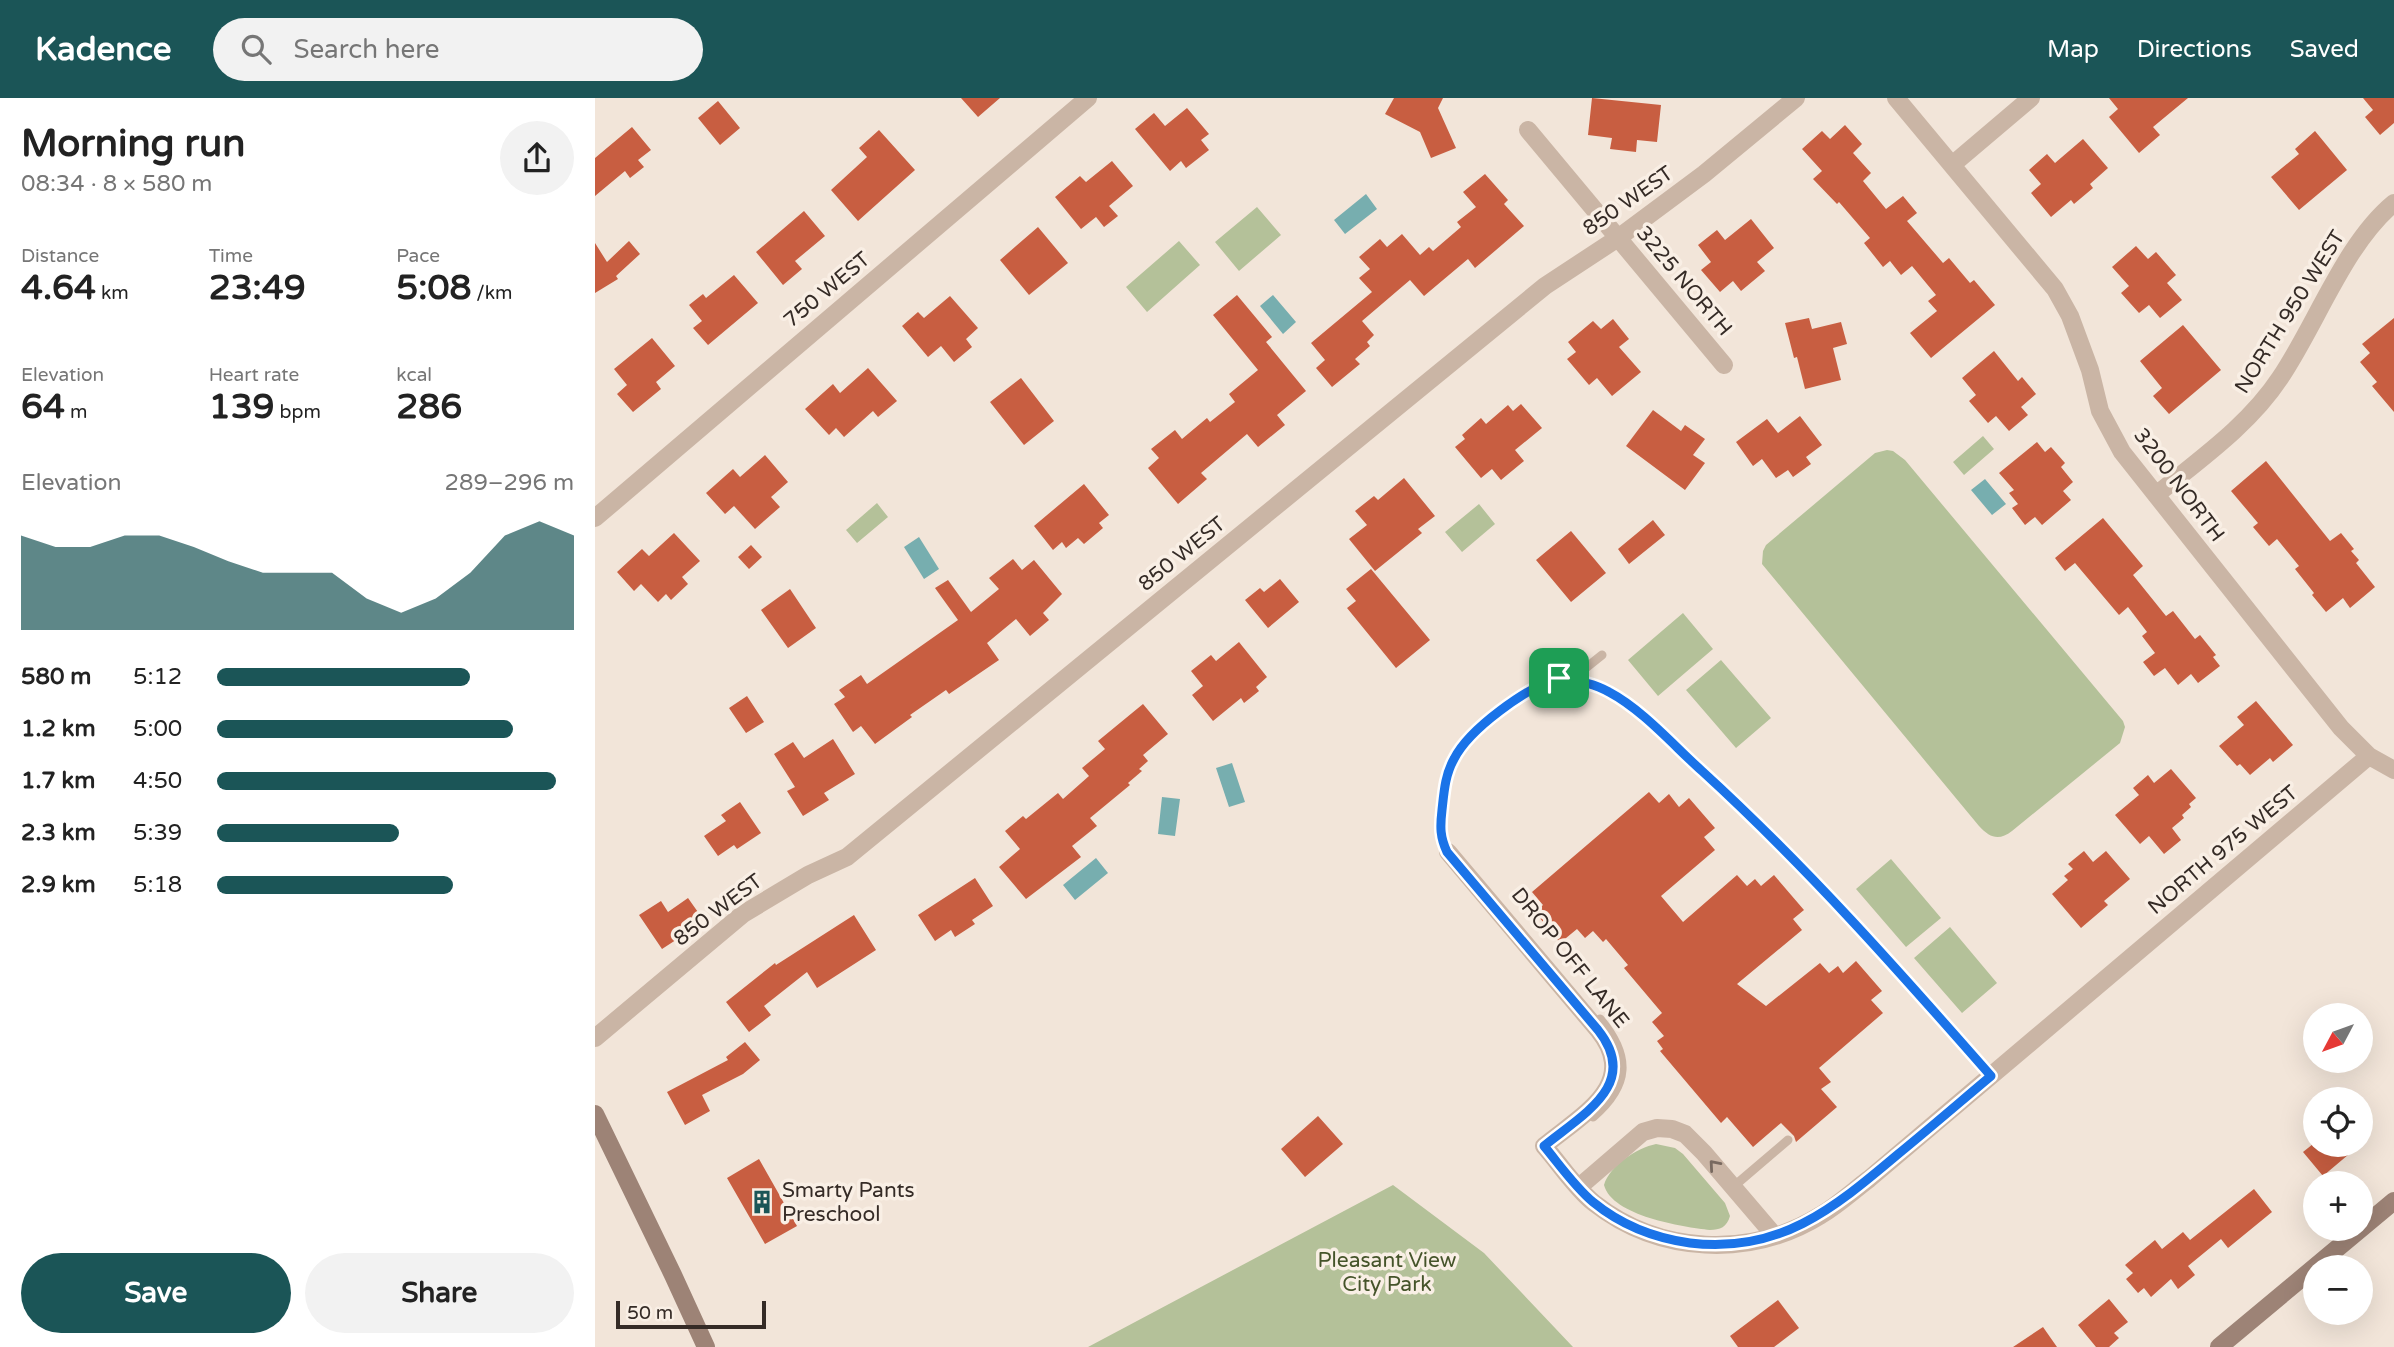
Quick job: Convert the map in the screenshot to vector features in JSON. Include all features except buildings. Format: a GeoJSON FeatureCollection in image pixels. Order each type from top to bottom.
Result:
{"type":"FeatureCollection","features":[{"type":"Feature","properties":{"kind":"main road"},"geometry":{"type":"LineString","coordinates":[[595,1114],[706,1347]]}},
{"type":"Feature","properties":{"kind":"main road"},"geometry":{"type":"LineString","coordinates":[[2219,1347],[2394,1201]]}},
{"type":"Feature","properties":{"kind":"street","name":"750 WEST"},"geometry":{"type":"LineString","coordinates":[[595,517],[1088,98]]}},
{"type":"Feature","properties":{"kind":"street","name":"850 WEST"},"geometry":{"type":"LineString","coordinates":[[595,1038],[743,914],[808,874],[847,857],[1545,286],[1618,238],[1704,174],[1796,98]]}},
{"type":"Feature","properties":{"kind":"street","name":"3200 NORTH"},"geometry":{"type":"LineString","coordinates":[[1896,98],[2055,289],[2070,316],[2090,370],[2099,411],[2122,452],[2341,728],[2369,756],[2394,770]]}},
{"type":"Feature","properties":{"kind":"street"},"geometry":{"type":"LineString","coordinates":[[1952,165],[2031,98]]}},
{"type":"Feature","properties":{"kind":"street","name":"3225 NORTH"},"geometry":{"type":"LineString","coordinates":[[1528,130],[1724,365]]}},
{"type":"Feature","properties":{"kind":"street","name":"NORTH 950 WEST"},"geometry":{"type":"LineString","coordinates":[[2156,495],[2251,416],[2280,378],[2359,241],[2394,202]]}},
{"type":"Feature","properties":{"kind":"street","name":"NORTH 975 WEST"},"geometry":{"type":"LineString","coordinates":[[1447,852],[1607,1041],[1615,1072],[1609,1088],[1544,1146],[1592,1201],[1625,1225],[1667,1240],[1721,1245],[1748,1243],[1775,1235],[1821,1215],[1868,1179],[2369,756]]}},
{"type":"Feature","properties":{"kind":"street"},"geometry":{"type":"LineString","coordinates":[[1580,1187],[1643,1132],[1657,1128],[1672,1129],[1685,1134],[1775,1235]]}},
{"type":"Feature","properties":{"kind":"lane"},"geometry":{"type":"LineString","coordinates":[[1572,680],[1602,655]]}},
{"type":"Feature","properties":{"kind":"lane"},"geometry":{"type":"LineString","coordinates":[[1447,852],[1439,828],[1442,803],[1447,776],[1454,757],[1464,743],[1521,695],[1542,683],[1559,678],[1594,684],[1627,703],[1723,791],[1838,904],[1991,1076]]}},
{"type":"Feature","properties":{"kind":"lane"},"geometry":{"type":"LineString","coordinates":[[1733,1187],[1788,1140]]}},
{"type":"Feature","properties":{"kind":"green space"},"geometry":{"type":"Polygon","coordinates":[[[1257,207],[1281,235],[1239,271],[1215,242],[1257,207]]]}},
{"type":"Feature","properties":{"kind":"green space"},"geometry":{"type":"Polygon","coordinates":[[[1179,241],[1200,265],[1147,312],[1126,287],[1179,241]]]}},
{"type":"Feature","properties":{"kind":"green space"},"geometry":{"type":"Polygon","coordinates":[[[1983,436],[1994,449],[1964,475],[1953,462],[1983,436]]]}},
{"type":"Feature","properties":{"kind":"green space"},"geometry":{"type":"Polygon","coordinates":[[[1887,450],[1905,460],[2123,721],[2125,727],[2120,743],[2003,836],[1991,835],[1979,826],[1762,564],[1766,545],[1875,453],[1887,450]]]}},
{"type":"Feature","properties":{"kind":"green space"},"geometry":{"type":"Polygon","coordinates":[[[877,503],[888,517],[857,543],[846,530],[877,503]]]}},
{"type":"Feature","properties":{"kind":"green space"},"geometry":{"type":"Polygon","coordinates":[[[1479,504],[1495,524],[1462,552],[1445,532],[1479,504]]]}},
{"type":"Feature","properties":{"kind":"green space"},"geometry":{"type":"Polygon","coordinates":[[[1683,613],[1713,649],[1658,696],[1628,660],[1683,613]]]}},
{"type":"Feature","properties":{"kind":"green space"},"geometry":{"type":"Polygon","coordinates":[[[1721,660],[1771,718],[1736,748],[1686,690],[1721,660]]]}},
{"type":"Feature","properties":{"kind":"green space"},"geometry":{"type":"Polygon","coordinates":[[[1891,859],[1941,918],[1906,947],[1856,889],[1891,859]]]}},
{"type":"Feature","properties":{"kind":"green space"},"geometry":{"type":"Polygon","coordinates":[[[1950,927],[1997,983],[1962,1013],[1914,958],[1950,927]]]}},
{"type":"Feature","properties":{"kind":"green space"},"geometry":{"type":"Polygon","coordinates":[[[1656,1144],[1675,1148],[1683,1154],[1725,1203],[1730,1216],[1725,1225],[1710,1230],[1667,1223],[1634,1212],[1610,1196],[1604,1185],[1618,1164],[1633,1153],[1656,1144]]]}},
{"type":"Feature","properties":{"kind":"green space","name":"Pleasant View City Park"},"geometry":{"type":"Polygon","coordinates":[[[1393,1185],[1484,1253],[1573,1347],[1088,1347],[1393,1185]]]}},
{"type":"Feature","properties":{"kind":"water"},"geometry":{"type":"Polygon","coordinates":[[[1366,194],[1377,209],[1345,234],[1334,220],[1366,194]]]}},
{"type":"Feature","properties":{"kind":"water"},"geometry":{"type":"Polygon","coordinates":[[[1273,295],[1296,322],[1283,334],[1260,306],[1273,295]]]}},
{"type":"Feature","properties":{"kind":"water"},"geometry":{"type":"Polygon","coordinates":[[[1985,479],[2006,504],[1992,515],[1971,490],[1985,479]]]}},
{"type":"Feature","properties":{"kind":"water"},"geometry":{"type":"Polygon","coordinates":[[[919,537],[939,569],[924,579],[904,547],[919,537]]]}},
{"type":"Feature","properties":{"kind":"water"},"geometry":{"type":"Polygon","coordinates":[[[1232,763],[1245,802],[1229,807],[1216,768],[1232,763]]]}},
{"type":"Feature","properties":{"kind":"water"},"geometry":{"type":"Polygon","coordinates":[[[1162,797],[1180,799],[1175,836],[1158,834],[1162,797]]]}},
{"type":"Feature","properties":{"kind":"water"},"geometry":{"type":"Polygon","coordinates":[[[1096,858],[1108,873],[1075,900],[1063,885],[1096,858]]]}},
{"type":"Feature","properties":{"kind":"place","name":"Smarty Pants Preschool"},"geometry":{"type":"Point","coordinates":[762,1202]}},
{"type":"Feature","properties":{"kind":"route"},"geometry":{"type":"LineString","coordinates":[[1559,678],[1594,684],[1627,703],[1723,791],[1838,904],[1991,1076],[1821,1215],[1788,1231],[1748,1243],[1707,1245],[1667,1240],[1625,1225],[1592,1201],[1544,1146],[1609,1088],[1615,1072],[1613,1056],[1607,1041],[1447,852],[1439,828],[1447,776],[1454,757],[1464,743],[1521,695],[1542,683],[1559,678]]}}]}
